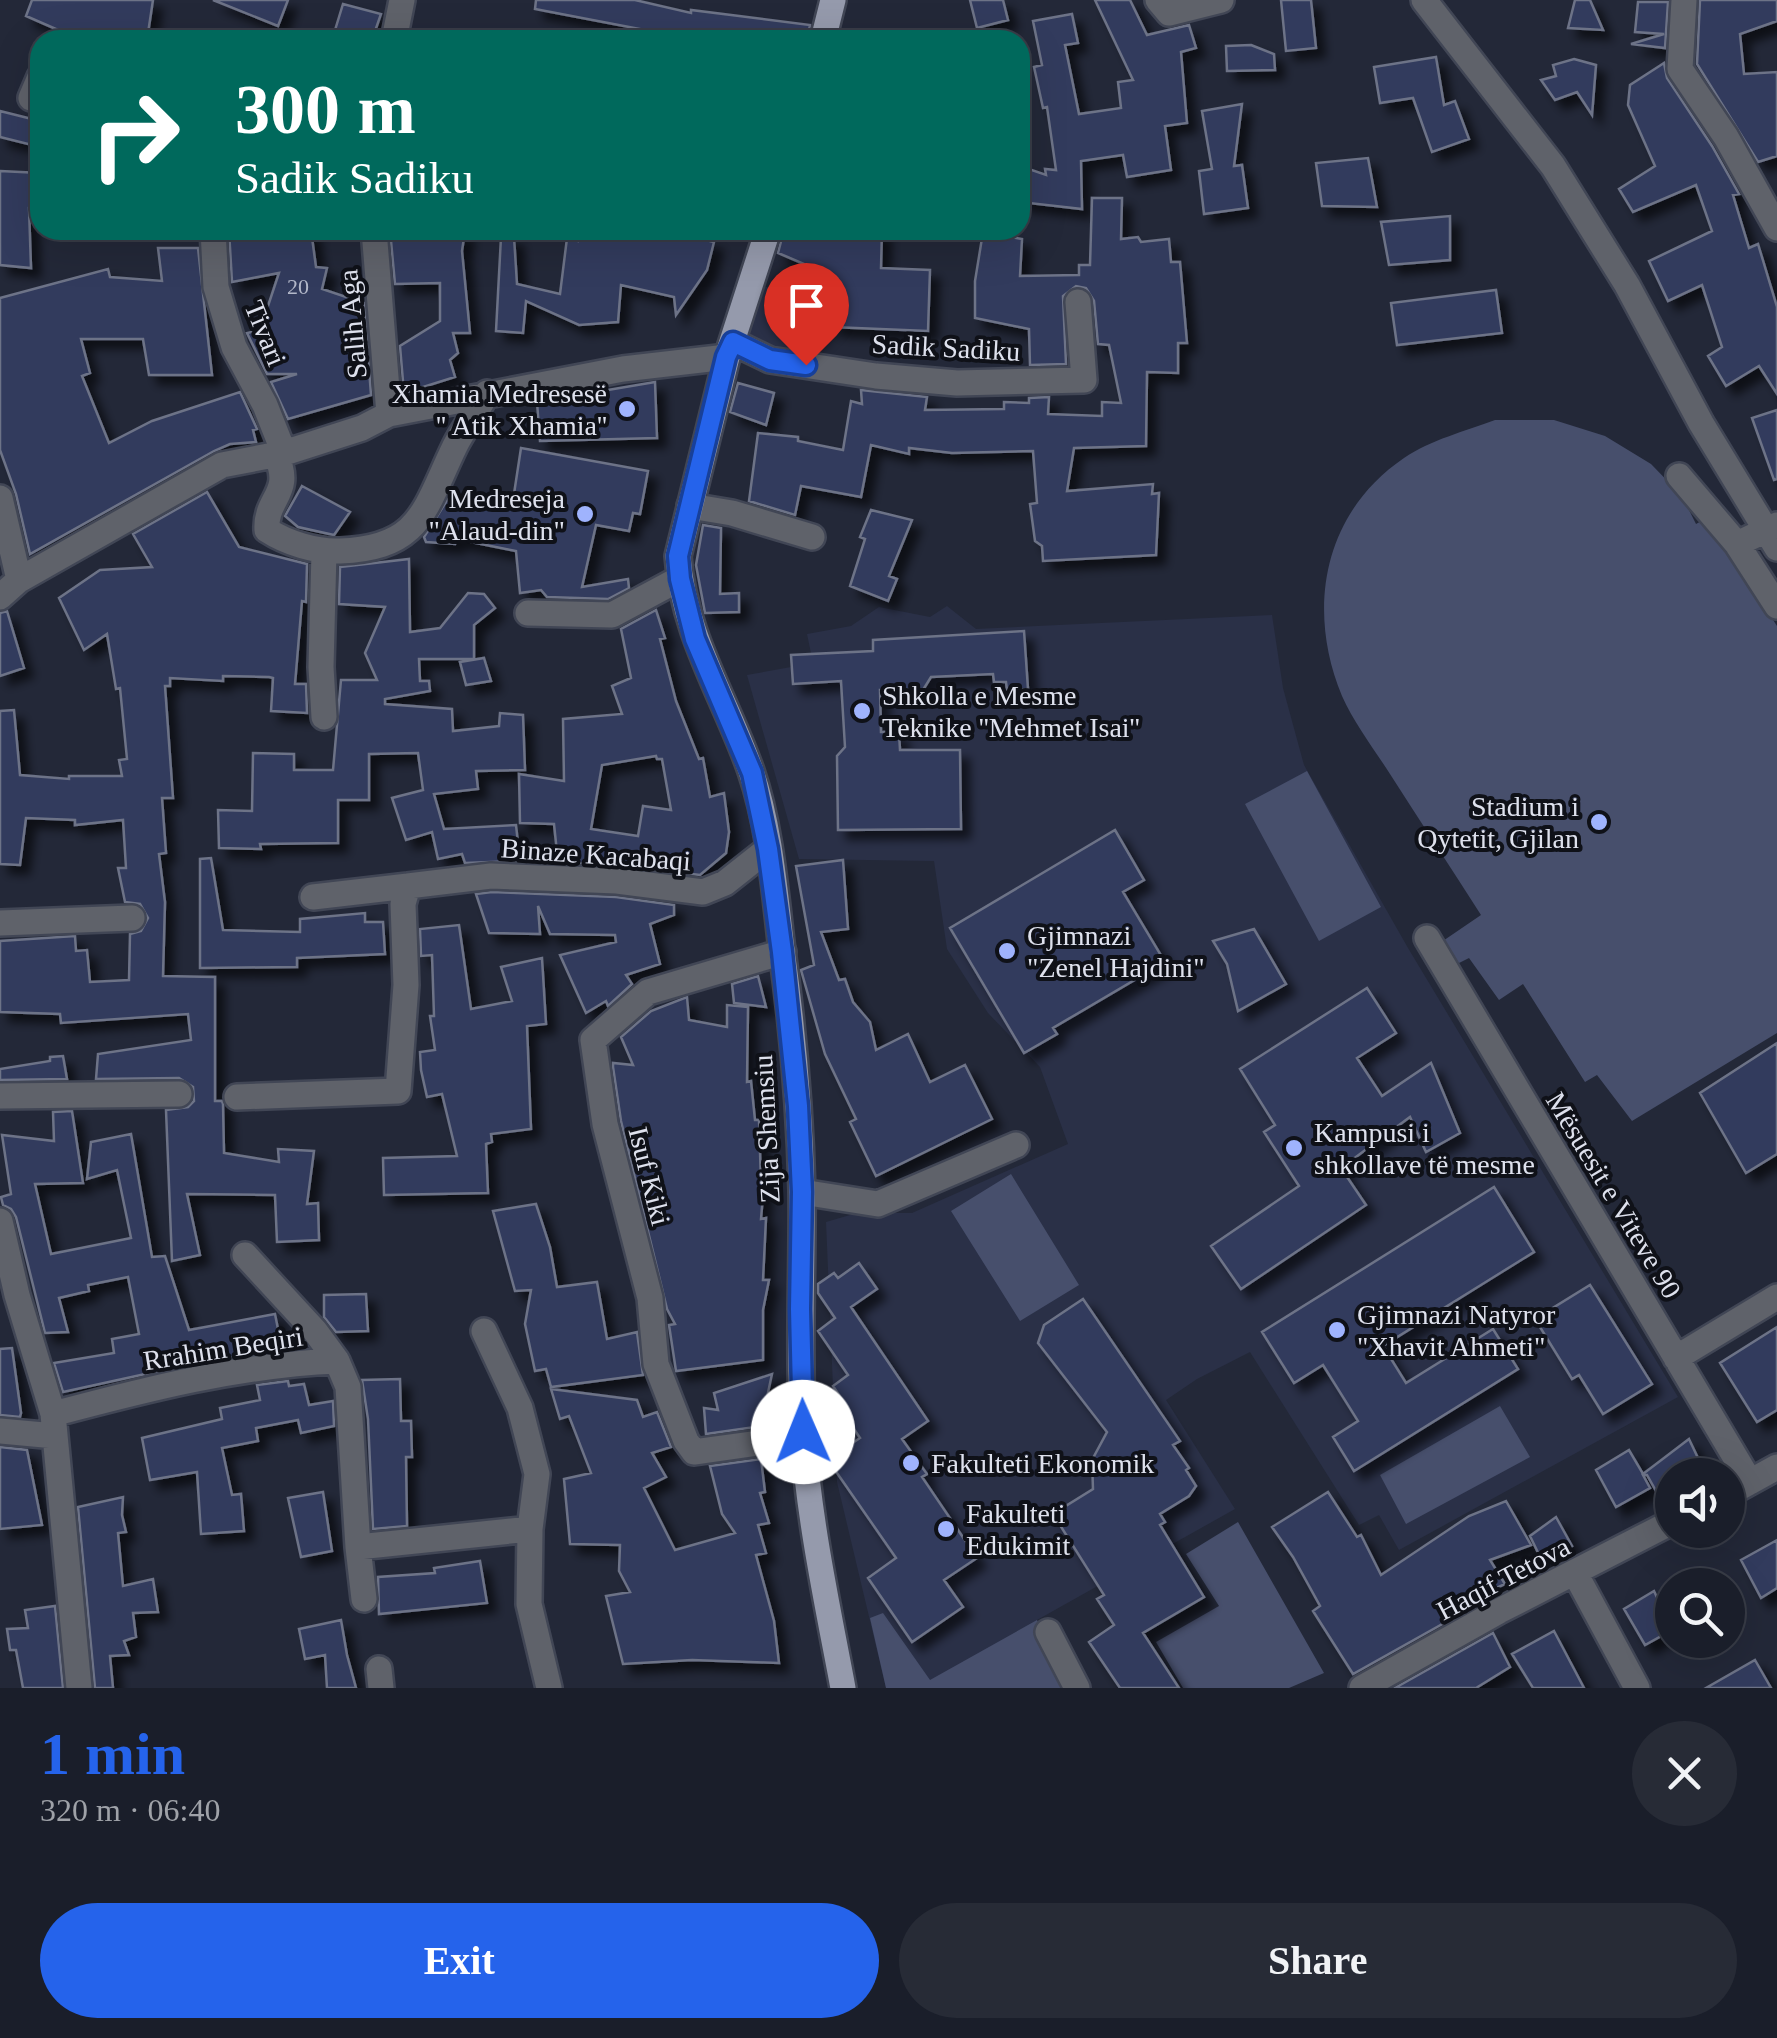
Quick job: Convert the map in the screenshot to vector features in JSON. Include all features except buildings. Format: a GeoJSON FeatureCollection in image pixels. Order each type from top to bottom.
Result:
{"type":"FeatureCollection","features":[{"type":"Feature","properties":{"kind":"main road"},"geometry":{"type":"LineString","coordinates":[[825,30],[833,0]]}},
{"type":"Feature","properties":{"kind":"main road","name":"Zija Shemsiu"},"geometry":{"type":"LineString","coordinates":[[765,240],[730,350],[678,556],[695,639],[752,773],[768,849],[798,1106],[803,1432],[813,1530],[843,1688]]}},
{"type":"Feature","properties":{"kind":"street"},"geometry":{"type":"LineString","coordinates":[[396,30],[402,0]]}},
{"type":"Feature","properties":{"kind":"street"},"geometry":{"type":"LineString","coordinates":[[1158,0],[1169,13],[1221,0]]}},
{"type":"Feature","properties":{"kind":"street"},"geometry":{"type":"LineString","coordinates":[[1424,0],[1554,166],[1627,285],[1701,423],[1774,534],[1737,544]]}},
{"type":"Feature","properties":{"kind":"street"},"geometry":{"type":"LineString","coordinates":[[1684,0],[1680,70],[1726,137],[1777,228]]}},
{"type":"Feature","properties":{"kind":"street","name":"Tivari"},"geometry":{"type":"LineString","coordinates":[[213,240],[216,287],[234,348],[265,405],[280,454]]}},
{"type":"Feature","properties":{"kind":"street","name":"Salih Aga"},"geometry":{"type":"LineString","coordinates":[[375,240],[389,414]]}},
{"type":"Feature","properties":{"kind":"street","name":"Sadik Sadiku"},"geometry":{"type":"LineString","coordinates":[[730,350],[876,376],[957,383],[1084,380],[1078,302]]}},
{"type":"Feature","properties":{"kind":"street"},"geometry":{"type":"LineString","coordinates":[[0,498],[10,588],[222,465],[280,454],[362,428],[389,414],[730,350]]}},
{"type":"Feature","properties":{"kind":"street"},"geometry":{"type":"LineString","coordinates":[[280,454],[282,486],[266,520],[266,530],[324,552],[374,550],[407,533],[428,504],[456,444],[487,394]]}},
{"type":"Feature","properties":{"kind":"street"},"geometry":{"type":"LineString","coordinates":[[1679,476],[1737,544],[1777,606]]}},
{"type":"Feature","properties":{"kind":"street"},"geometry":{"type":"LineString","coordinates":[[690,506],[732,513],[812,538]]}},
{"type":"Feature","properties":{"kind":"street"},"geometry":{"type":"LineString","coordinates":[[324,552],[324,718]]}},
{"type":"Feature","properties":{"kind":"street"},"geometry":{"type":"LineString","coordinates":[[528,613],[612,615],[680,579]]}},
{"type":"Feature","properties":{"kind":"street","name":"Binaze Kacabaqi"},"geometry":{"type":"LineString","coordinates":[[313,897],[490,876],[618,881],[703,892],[725,883],[768,849]]}},
{"type":"Feature","properties":{"kind":"street"},"geometry":{"type":"LineString","coordinates":[[236,1097],[398,1091],[406,985],[403,904],[408,886]]}},
{"type":"Feature","properties":{"kind":"street"},"geometry":{"type":"LineString","coordinates":[[0,924],[132,918]]}},
{"type":"Feature","properties":{"kind":"street","name":"Mësuesit e Viteve 90"},"geometry":{"type":"LineString","coordinates":[[1426,938],[1676,1358],[1724,1458]]}},
{"type":"Feature","properties":{"kind":"street","name":"Isuf Kiki"},"geometry":{"type":"LineString","coordinates":[[773,1441],[694,1452],[686,1441],[656,1364],[650,1298],[605,1124],[593,1040],[648,992],[782,952]]}},
{"type":"Feature","properties":{"kind":"street"},"geometry":{"type":"LineString","coordinates":[[0,1096],[178,1094]]}},
{"type":"Feature","properties":{"kind":"street"},"geometry":{"type":"LineString","coordinates":[[802,1192],[878,1204],[1016,1145]]}},
{"type":"Feature","properties":{"kind":"street"},"geometry":{"type":"LineString","coordinates":[[0,1221],[8,1295],[54,1425],[79,1688]]}},
{"type":"Feature","properties":{"kind":"street"},"geometry":{"type":"LineString","coordinates":[[245,1255],[337,1361]]}},
{"type":"Feature","properties":{"kind":"street"},"geometry":{"type":"LineString","coordinates":[[1676,1358],[1777,1297]]}},
{"type":"Feature","properties":{"kind":"street"},"geometry":{"type":"LineString","coordinates":[[484,1331],[520,1408],[537,1474],[530,1529],[529,1604],[549,1688]]}},
{"type":"Feature","properties":{"kind":"street","name":"Rrahim Beqiri"},"geometry":{"type":"LineString","coordinates":[[0,1431],[54,1425],[178,1381],[304,1362],[337,1361],[348,1387],[364,1599]]}},
{"type":"Feature","properties":{"kind":"street"},"geometry":{"type":"LineString","coordinates":[[1745,1485],[1777,1468]]}},
{"type":"Feature","properties":{"kind":"street"},"geometry":{"type":"LineString","coordinates":[[358,1547],[530,1529]]}},
{"type":"Feature","properties":{"kind":"street","name":"Haqif Tetova"},"geometry":{"type":"LineString","coordinates":[[1362,1688],[1655,1531]]}},
{"type":"Feature","properties":{"kind":"street"},"geometry":{"type":"LineString","coordinates":[[1575,1573],[1637,1688]]}},
{"type":"Feature","properties":{"kind":"street"},"geometry":{"type":"LineString","coordinates":[[1048,1632],[1076,1688]]}},
{"type":"Feature","properties":{"kind":"shaded area"},"geometry":{"type":"Polygon","coordinates":[[[760,285],[823,304],[812,359],[745,337],[760,285]]]}},
{"type":"Feature","properties":{"kind":"shaded area","name":"Stadium i Qytetit, Gjilan"},"geometry":{"type":"Polygon","coordinates":[[[1495,420],[1554,420],[1605,436],[1651,464],[1682,496],[1696,524],[1707,518],[1777,626],[1777,1033],[1632,1121],[1597,1075],[1585,1082],[1523,984],[1499,1000],[1469,958],[1451,967],[1437,945],[1481,915],[1352,716],[1331,663],[1324,597],[1339,535],[1355,506],[1377,480],[1404,458],[1495,420]]]}},
{"type":"Feature","properties":{"kind":"shaded area","name":"Kampusi i shkollave të mesme"},"geometry":{"type":"Polygon","coordinates":[[[947,606],[976,629],[1272,615],[1283,688],[1304,765],[1408,948],[1678,1397],[1399,1550],[1379,1515],[1359,1525],[1250,1352],[1166,1400],[1235,1509],[1037,1620],[1073,1688],[886,1688],[837,1482],[826,1222],[857,1213],[912,1213],[1068,1144],[1040,1067],[988,1013],[947,949],[934,861],[799,859],[747,675],[813,663],[807,634],[851,626],[879,607],[930,617],[947,606]]]}},
{"type":"Feature","properties":{"kind":"shaded area"},"geometry":{"type":"Polygon","coordinates":[[[1307,771],[1381,907],[1319,941],[1245,804],[1307,771]]]}},
{"type":"Feature","properties":{"kind":"shaded area"},"geometry":{"type":"Polygon","coordinates":[[[1011,1174],[1079,1285],[1020,1321],[951,1211],[1011,1174]]]}},
{"type":"Feature","properties":{"kind":"shaded area"},"geometry":{"type":"Polygon","coordinates":[[[1500,1406],[1530,1457],[1406,1524],[1380,1475],[1500,1406]]]}},
{"type":"Feature","properties":{"kind":"shaded area"},"geometry":{"type":"Polygon","coordinates":[[[1238,1522],[1324,1673],[1289,1688],[1183,1688],[1156,1642],[1219,1606],[1186,1554],[1238,1522]]]}},
{"type":"Feature","properties":{"kind":"shaded area"},"geometry":{"type":"Polygon","coordinates":[[[883,1613],[930,1680],[1037,1620],[1073,1688],[886,1688],[870,1618],[883,1613]]]}},
{"type":"Feature","properties":{"kind":"place","name":"Xhamia Medresesë '' Atik Xhamia''"},"geometry":{"type":"Point","coordinates":[627,409]}},
{"type":"Feature","properties":{"kind":"place","name":"Medreseja \"Alaud-din\""},"geometry":{"type":"Point","coordinates":[585,514]}},
{"type":"Feature","properties":{"kind":"place","name":"Shkolla e Mesme Teknike ''Mehmet Isai''"},"geometry":{"type":"Point","coordinates":[862,711]}},
{"type":"Feature","properties":{"kind":"place","name":"Stadium i Qytetit, Gjilan"},"geometry":{"type":"Point","coordinates":[1599,822]}},
{"type":"Feature","properties":{"kind":"place","name":"Gjimnazi \"Zenel Hajdini\""},"geometry":{"type":"Point","coordinates":[1007,951]}},
{"type":"Feature","properties":{"kind":"place","name":"Kampusi i shkollave të mesme"},"geometry":{"type":"Point","coordinates":[1294,1148]}},
{"type":"Feature","properties":{"kind":"place","name":"Gjimnazi Natyror \"Xhavit Ahmeti\""},"geometry":{"type":"Point","coordinates":[1337,1330]}},
{"type":"Feature","properties":{"kind":"place","name":"Fakulteti Ekonomik"},"geometry":{"type":"Point","coordinates":[911,1463]}},
{"type":"Feature","properties":{"kind":"place","name":"Fakulteti Edukimit"},"geometry":{"type":"Point","coordinates":[946,1529]}},
{"type":"Feature","properties":{"kind":"route"},"geometry":{"type":"LineString","coordinates":[[803,1432],[798,1106],[768,849],[752,773],[695,639],[678,556],[726,357],[733,342],[770,360],[806,365]]}}]}
